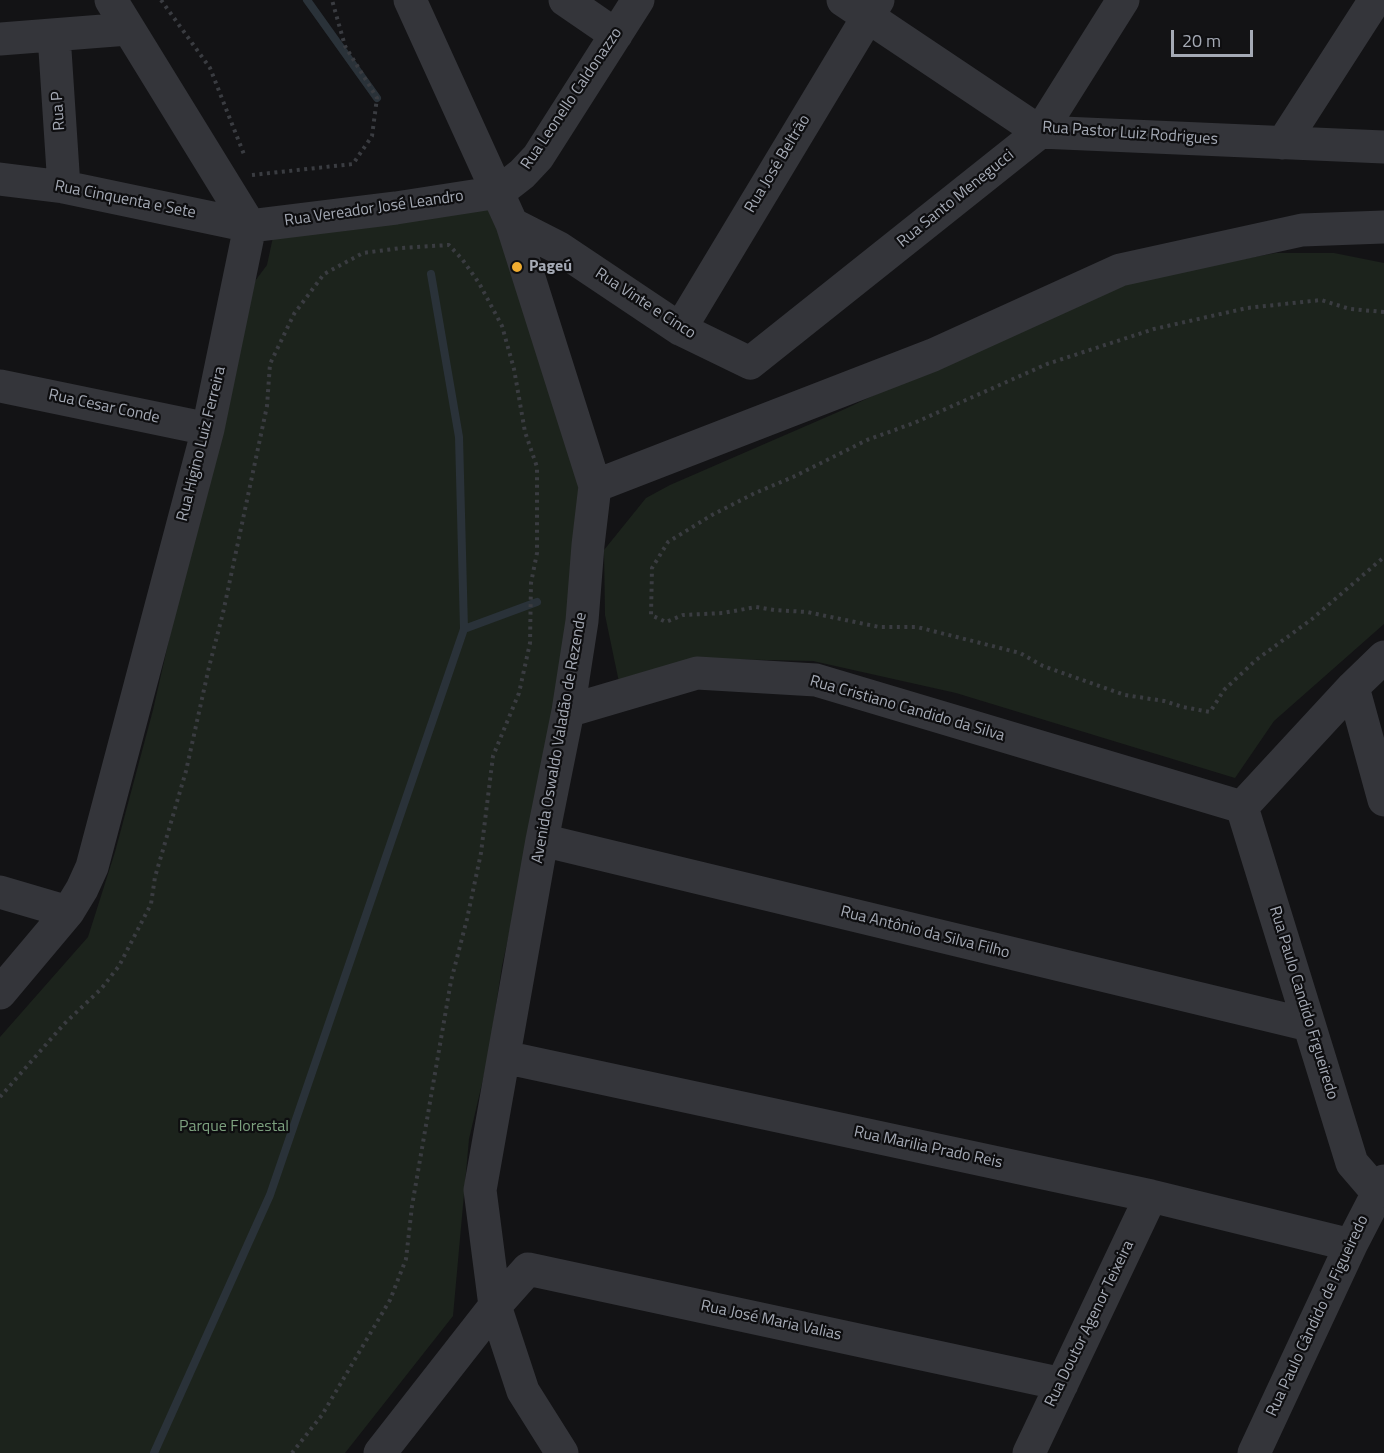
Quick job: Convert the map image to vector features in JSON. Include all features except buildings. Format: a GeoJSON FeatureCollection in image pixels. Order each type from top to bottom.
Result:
{"type":"FeatureCollection","features":[{"type":"Feature","properties":{"kind":"street"},"geometry":{"type":"LineString","coordinates":[[111,0],[250,226]]}},
{"type":"Feature","properties":{"kind":"street","name":"Avenida Oswaldo Valadão de Rezende"},"geometry":{"type":"LineString","coordinates":[[410,0],[512,224],[595,486],[582,621],[568,711],[542,840],[480,1190],[495,1306],[523,1391],[562,1453]]}},
{"type":"Feature","properties":{"kind":"street"},"geometry":{"type":"LineString","coordinates":[[565,0],[616,35]]}},
{"type":"Feature","properties":{"kind":"street","name":"Rua Leonello Caldonazzo"},"geometry":{"type":"LineString","coordinates":[[498,192],[522,174],[537,157],[638,0]]}},
{"type":"Feature","properties":{"kind":"street","name":"Rua Santo Menegucci"},"geometry":{"type":"LineString","coordinates":[[750,363],[1040,132],[1124,0]]}},
{"type":"Feature","properties":{"kind":"street"},"geometry":{"type":"LineString","coordinates":[[1283,143],[1374,0]]}},
{"type":"Feature","properties":{"kind":"street","name":"Rua Pastor Luiz Rodrigues"},"geometry":{"type":"LineString","coordinates":[[862,5],[1040,132],[1384,147]]}},
{"type":"Feature","properties":{"kind":"street","name":"Rua José Beltrão"},"geometry":{"type":"LineString","coordinates":[[680,329],[862,5]]}},
{"type":"Feature","properties":{"kind":"street"},"geometry":{"type":"LineString","coordinates":[[0,39],[128,29]]}},
{"type":"Feature","properties":{"kind":"street","name":"Rua P"},"geometry":{"type":"LineString","coordinates":[[54,35],[64,187]]}},
{"type":"Feature","properties":{"kind":"street","name":"Rua Cinquenta e Sete"},"geometry":{"type":"LineString","coordinates":[[0,179],[64,187],[250,226]]}},
{"type":"Feature","properties":{"kind":"street","name":"Rua Vereador José Leandro"},"geometry":{"type":"LineString","coordinates":[[250,226],[396,208],[498,192]]}},
{"type":"Feature","properties":{"kind":"street","name":"Rua Vinte e Cinco"},"geometry":{"type":"LineString","coordinates":[[512,224],[559,248],[680,329],[750,363]]}},
{"type":"Feature","properties":{"kind":"street","name":"Rua Higino Luiz Ferreira"},"geometry":{"type":"LineString","coordinates":[[68,912],[92,867],[208,429],[250,226]]}},
{"type":"Feature","properties":{"kind":"street"},"geometry":{"type":"LineString","coordinates":[[595,486],[933,355],[1120,270],[1302,230],[1384,227]]}},
{"type":"Feature","properties":{"kind":"street","name":"Rua Cesar Conde"},"geometry":{"type":"LineString","coordinates":[[0,387],[208,429]]}},
{"type":"Feature","properties":{"kind":"street"},"geometry":{"type":"LineString","coordinates":[[1242,807],[1353,687],[1384,657]]}},
{"type":"Feature","properties":{"kind":"street","name":"Rua Cristiano Candido da Silva"},"geometry":{"type":"LineString","coordinates":[[568,711],[697,673],[816,680],[1242,807]]}},
{"type":"Feature","properties":{"kind":"street"},"geometry":{"type":"LineString","coordinates":[[1353,687],[1384,800]]}},
{"type":"Feature","properties":{"kind":"street","name":"Rua Paulo Candido Frgueiredo"},"geometry":{"type":"LineString","coordinates":[[1242,807],[1352,1163],[1381,1186]]}},
{"type":"Feature","properties":{"kind":"street","name":"Rua Antônio da Silva Filho"},"geometry":{"type":"LineString","coordinates":[[542,840],[1309,1025]]}},
{"type":"Feature","properties":{"kind":"street"},"geometry":{"type":"LineString","coordinates":[[0,892],[68,912],[0,993]]}},
{"type":"Feature","properties":{"kind":"street","name":"Rua Marilia Prado Reis"},"geometry":{"type":"LineString","coordinates":[[504,1057],[1151,1196],[1351,1245]]}},
{"type":"Feature","properties":{"kind":"street","name":"Rua Paulo Cândido de Figueiredo"},"geometry":{"type":"LineString","coordinates":[[1254,1453],[1381,1186]]}},
{"type":"Feature","properties":{"kind":"street","name":"Rua Doutor Agenor Teixeira"},"geometry":{"type":"LineString","coordinates":[[1029,1453],[1151,1196]]}},
{"type":"Feature","properties":{"kind":"street","name":"Rua José Maria Valias"},"geometry":{"type":"LineString","coordinates":[[495,1306],[528,1269],[1062,1384]]}},
{"type":"Feature","properties":{"kind":"street"},"geometry":{"type":"LineString","coordinates":[[380,1453],[495,1306]]}},
{"type":"Feature","properties":{"kind":"path"},"geometry":{"type":"LineString","coordinates":[[161,0],[210,68],[252,175],[353,164],[372,136],[377,98],[345,46],[333,0]]}},
{"type":"Feature","properties":{"kind":"path"},"geometry":{"type":"LineString","coordinates":[[0,1097],[64,1024],[101,989],[128,951],[151,904],[155,877],[186,771],[209,667],[224,613],[267,406],[270,364],[294,314],[324,274],[363,253],[449,245],[479,282],[502,326],[514,369],[525,432],[537,467],[537,553],[531,583],[530,643],[519,693],[493,756],[481,853],[451,981],[412,1206],[406,1259],[390,1300],[322,1415],[292,1453]]}},
{"type":"Feature","properties":{"kind":"path"},"geometry":{"type":"LineString","coordinates":[[1384,312],[1350,309],[1321,300],[1247,308],[1154,328],[1047,364],[914,423],[867,440],[738,502],[668,543],[652,568],[651,615],[666,622],[683,615],[723,613],[756,607],[807,612],[879,627],[917,627],[1020,653],[1043,666],[1125,695],[1210,712],[1224,690],[1256,660],[1312,619],[1384,556]]}},
{"type":"Feature","properties":{"kind":"green space","name":"Parque Florestal"},"geometry":{"type":"Polygon","coordinates":[[[487,198],[576,455],[581,508],[549,753],[502,966],[488,1058],[469,1139],[453,1316],[345,1453],[0,1453],[0,1037],[88,937],[115,852],[153,710],[236,345],[255,281],[267,265],[276,223],[487,198]]]}},
{"type":"Feature","properties":{"kind":"green space"},"geometry":{"type":"Polygon","coordinates":[[[1276,253],[1334,253],[1384,263],[1384,624],[1274,721],[1235,778],[956,693],[813,661],[720,659],[620,687],[605,615],[604,550],[646,498],[670,485],[845,409],[1003,334],[1113,286],[1171,272],[1276,253]]]}},
{"type":"Feature","properties":{"kind":"waterway"},"geometry":{"type":"LineString","coordinates":[[307,0],[377,98]]}},
{"type":"Feature","properties":{"kind":"waterway"},"geometry":{"type":"LineString","coordinates":[[154,1453],[270,1195],[464,629],[459,437],[431,274]]}},
{"type":"Feature","properties":{"kind":"waterway"},"geometry":{"type":"LineString","coordinates":[[464,629],[537,602]]}},
{"type":"Feature","properties":{"kind":"place","name":"Pageú"},"geometry":{"type":"Point","coordinates":[517,267]}}]}
